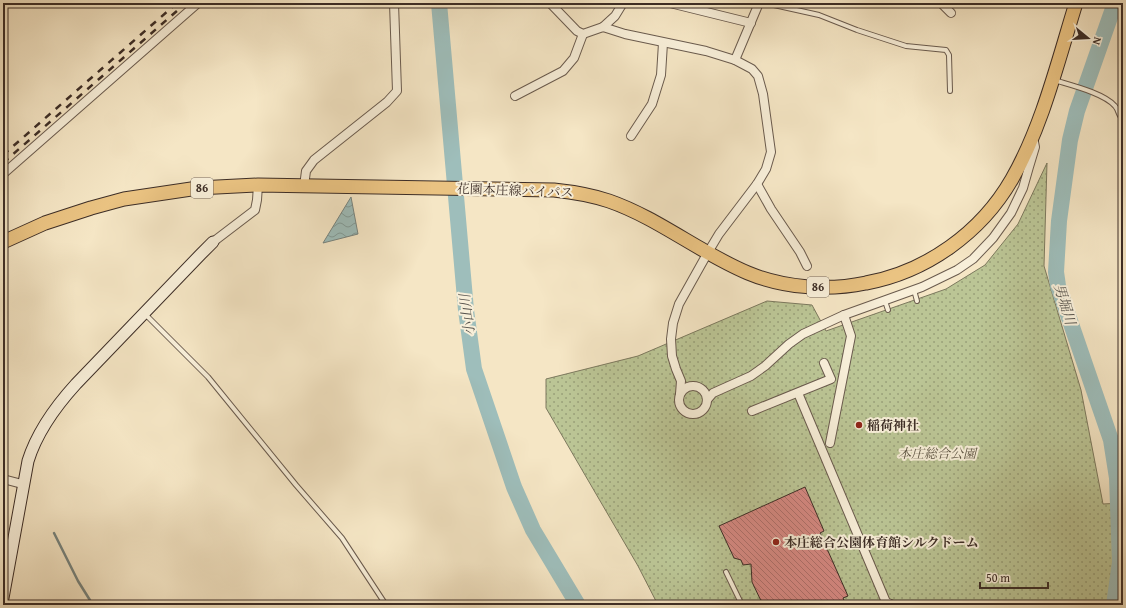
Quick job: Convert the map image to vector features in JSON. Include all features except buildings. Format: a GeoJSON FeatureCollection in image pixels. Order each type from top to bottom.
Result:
{"type":"FeatureCollection","features":[{"type":"Feature","properties":{"kind":"main road","name":"花園本庄線バイパス"},"geometry":{"type":"LineString","coordinates":[[3,242],[45,223],[91,208],[124,199],[198,188],[258,185],[554,190],[573,192],[610,202],[647,218],[707,254],[750,274],[780,283],[812,287],[847,287],[886,280],[913,269],[944,252],[969,232],[995,204],[1011,180],[1031,139],[1076,3]]}},
{"type":"Feature","properties":{"kind":"main road","name":"花園本庄線バイパス"},"geometry":{"type":"LineString","coordinates":[[1052,79],[1082,3]]}},
{"type":"Feature","properties":{"kind":"street"},"geometry":{"type":"LineString","coordinates":[[3,174],[198,3]]}},
{"type":"Feature","properties":{"kind":"street"},"geometry":{"type":"LineString","coordinates":[[304,186],[306,170],[314,160],[387,102],[397,91],[394,3]]}},
{"type":"Feature","properties":{"kind":"street"},"geometry":{"type":"LineString","coordinates":[[550,3],[577,31],[583,34],[603,27],[616,16],[623,3]]}},
{"type":"Feature","properties":{"kind":"street"},"geometry":{"type":"LineString","coordinates":[[670,3],[751,24]]}},
{"type":"Feature","properties":{"kind":"street"},"geometry":{"type":"LineString","coordinates":[[735,60],[759,3]]}},
{"type":"Feature","properties":{"kind":"street"},"geometry":{"type":"LineString","coordinates":[[941,3],[951,14]]}},
{"type":"Feature","properties":{"kind":"street"},"geometry":{"type":"LineString","coordinates":[[603,27],[663,43],[706,51],[735,60],[752,69],[758,76],[763,94],[771,152],[766,169],[757,184],[719,234],[679,304],[673,323],[671,339],[672,356],[681,381],[679,404],[684,412],[688,414],[697,414],[701,412],[707,400],[713,393],[751,376],[803,334],[844,315],[885,301],[942,278],[973,259],[993,238],[1011,213],[1023,188],[1035,147],[1034,142],[1031,139]]}},
{"type":"Feature","properties":{"kind":"street"},"geometry":{"type":"LineString","coordinates":[[515,96],[563,71],[574,58],[583,34]]}},
{"type":"Feature","properties":{"kind":"street"},"geometry":{"type":"LineString","coordinates":[[631,136],[652,104],[661,75],[663,43]]}},
{"type":"Feature","properties":{"kind":"street"},"geometry":{"type":"LineString","coordinates":[[757,184],[771,209],[800,252],[807,266]]}},
{"type":"Feature","properties":{"kind":"street"},"geometry":{"type":"LineString","coordinates":[[3,598],[22,484],[31,451],[45,425],[57,407],[76,384],[200,254],[213,242],[255,210],[258,185]]}},
{"type":"Feature","properties":{"kind":"street"},"geometry":{"type":"LineString","coordinates":[[830,442],[851,336],[844,315]]}},
{"type":"Feature","properties":{"kind":"street"},"geometry":{"type":"LineString","coordinates":[[752,411],[831,379],[824,363]]}},
{"type":"Feature","properties":{"kind":"street"},"geometry":{"type":"LineString","coordinates":[[681,381],[704,392],[713,393]]}},
{"type":"Feature","properties":{"kind":"street"},"geometry":{"type":"LineString","coordinates":[[680,394],[686,388],[691,386]]}},
{"type":"Feature","properties":{"kind":"street"},"geometry":{"type":"LineString","coordinates":[[704,392],[707,400]]}},
{"type":"Feature","properties":{"kind":"street"},"geometry":{"type":"LineString","coordinates":[[798,393],[886,602],[893,605]]}},
{"type":"Feature","properties":{"kind":"street"},"geometry":{"type":"LineString","coordinates":[[3,478],[22,484]]}},
{"type":"Feature","properties":{"kind":"lane"},"geometry":{"type":"LineString","coordinates":[[764,3],[819,15],[857,30],[906,46],[946,50],[949,55],[950,91]]}},
{"type":"Feature","properties":{"kind":"lane"},"geometry":{"type":"LineString","coordinates":[[1052,79],[1094,93],[1116,106],[1120,118],[1123,119]]}},
{"type":"Feature","properties":{"kind":"lane"},"geometry":{"type":"LineString","coordinates":[[914,290],[917,300]]}},
{"type":"Feature","properties":{"kind":"lane"},"geometry":{"type":"LineString","coordinates":[[885,301],[888,310]]}},
{"type":"Feature","properties":{"kind":"lane"},"geometry":{"type":"LineString","coordinates":[[144,314],[208,378],[296,485],[342,538],[386,605]]}},
{"type":"Feature","properties":{"kind":"lane"},"geometry":{"type":"LineString","coordinates":[[726,572],[742,605]]}},
{"type":"Feature","properties":{"kind":"green space","name":"本庄総合公園"},"geometry":{"type":"Polygon","coordinates":[[[1047,163],[1044,266],[1081,390],[1103,504],[1123,503],[1123,605],[658,605],[638,566],[546,408],[546,379],[638,356],[767,301],[812,305],[826,331],[946,289],[985,265],[1018,224],[1047,163]]]}},
{"type":"Feature","properties":{"kind":"water"},"geometry":{"type":"Polygon","coordinates":[[[351,197],[358,234],[323,243],[351,197]]]}},
{"type":"Feature","properties":{"kind":"waterway","name":"小山川"},"geometry":{"type":"LineString","coordinates":[[439,3],[466,310],[474,369],[514,487],[533,530],[578,605]]}},
{"type":"Feature","properties":{"kind":"waterway","name":"男堀川"},"geometry":{"type":"LineString","coordinates":[[1114,605],[1120,562],[1117,478],[1111,440],[1058,286],[1056,272],[1059,221],[1070,140],[1077,111],[1115,3]]}},
{"type":"Feature","properties":{"kind":"waterway"},"geometry":{"type":"LineString","coordinates":[[54,533],[78,581],[93,605]]}},
{"type":"Feature","properties":{"kind":"railway"},"geometry":{"type":"LineString","coordinates":[[3,155],[177,3]]}},
{"type":"Feature","properties":{"kind":"railway"},"geometry":{"type":"LineString","coordinates":[[3,163],[186,3]]}},
{"type":"Feature","properties":{"kind":"place","name":"稲荷神社"},"geometry":{"type":"Point","coordinates":[859,425]}},
{"type":"Feature","properties":{"kind":"place","name":"本庄総合公園体育館シルクドーム"},"geometry":{"type":"Point","coordinates":[776,542]}}]}
